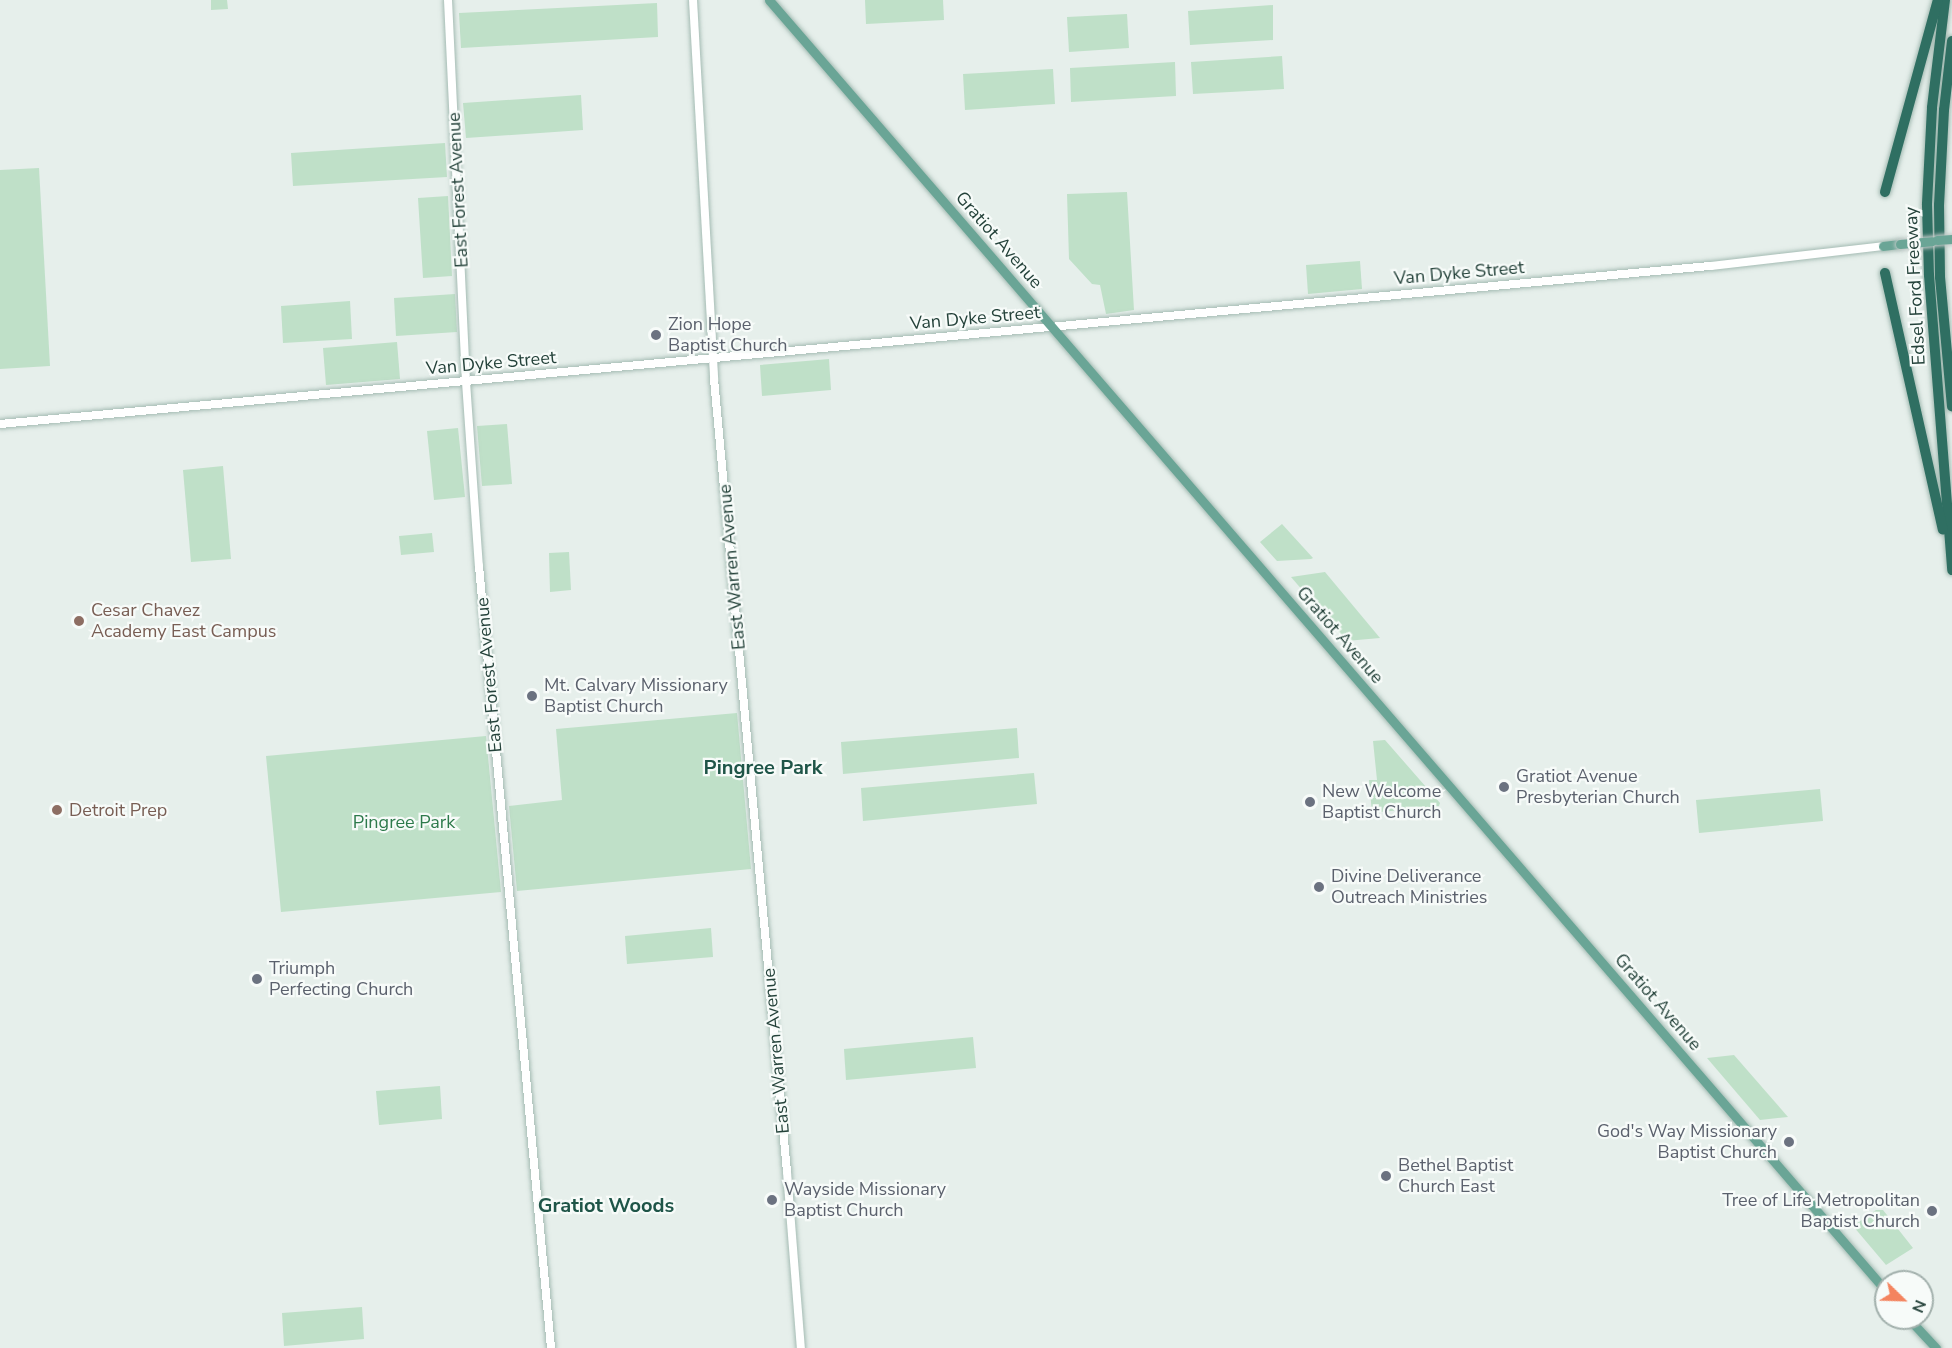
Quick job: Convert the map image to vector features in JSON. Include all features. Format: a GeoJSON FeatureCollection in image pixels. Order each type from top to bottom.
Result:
{"type":"FeatureCollection","features":[{"type":"Feature","properties":{"kind":"highway"},"geometry":{"type":"LineString","coordinates":[[1884,192],[1938,0]]}},
{"type":"Feature","properties":{"kind":"highway","name":"Edsel Ford Freeway"},"geometry":{"type":"LineString","coordinates":[[1945,0],[1932,108],[1927,205],[1929,275],[1952,565]]}},
{"type":"Feature","properties":{"kind":"highway","name":"Edsel Ford Freeway"},"geometry":{"type":"LineString","coordinates":[[1952,41],[1944,110],[1938,205],[1940,277],[1952,406]]}},
{"type":"Feature","properties":{"kind":"highway"},"geometry":{"type":"LineString","coordinates":[[1885,273],[1952,565]]}},
{"type":"Feature","properties":{"kind":"main road","name":"East Forest Avenue"},"geometry":{"type":"LineString","coordinates":[[448,0],[466,382],[479,566],[551,1348]]}},
{"type":"Feature","properties":{"kind":"main road","name":"East Warren Avenue"},"geometry":{"type":"LineString","coordinates":[[693,0],[713,359],[801,1348]]}},
{"type":"Feature","properties":{"kind":"main road","name":"Gratiot Avenue"},"geometry":{"type":"LineString","coordinates":[[769,0],[1874,1277]]}},
{"type":"Feature","properties":{"kind":"main road","name":"Van Dyke Street"},"geometry":{"type":"LineString","coordinates":[[0,424],[1761,262],[1952,239]]}},
{"type":"Feature","properties":{"kind":"main road"},"geometry":{"type":"LineString","coordinates":[[1919,1330],[1936,1348]]}},
{"type":"Feature","properties":{"kind":"green space"},"geometry":{"type":"Polygon","coordinates":[[[211,0],[227,0],[228,9],[211,10],[211,0]]]}},
{"type":"Feature","properties":{"kind":"green space"},"geometry":{"type":"Polygon","coordinates":[[[865,0],[943,0],[944,20],[866,24],[865,0]]]}},
{"type":"Feature","properties":{"kind":"green space"},"geometry":{"type":"Polygon","coordinates":[[[657,3],[658,37],[461,48],[459,13],[657,3]]]}},
{"type":"Feature","properties":{"kind":"green space"},"geometry":{"type":"Polygon","coordinates":[[[1273,5],[1273,40],[1190,45],[1188,11],[1273,5]]]}},
{"type":"Feature","properties":{"kind":"green space"},"geometry":{"type":"Polygon","coordinates":[[[1127,14],[1129,48],[1069,52],[1067,17],[1127,14]]]}},
{"type":"Feature","properties":{"kind":"green space"},"geometry":{"type":"Polygon","coordinates":[[[1282,56],[1284,89],[1193,94],[1191,62],[1282,56]]]}},
{"type":"Feature","properties":{"kind":"green space"},"geometry":{"type":"Polygon","coordinates":[[[1175,62],[1176,96],[1071,102],[1070,68],[1175,62]]]}},
{"type":"Feature","properties":{"kind":"green space"},"geometry":{"type":"Polygon","coordinates":[[[1053,69],[1055,104],[965,110],[963,74],[1053,69]]]}},
{"type":"Feature","properties":{"kind":"green space"},"geometry":{"type":"Polygon","coordinates":[[[581,95],[583,130],[466,138],[463,103],[581,95]]]}},
{"type":"Feature","properties":{"kind":"green space"},"geometry":{"type":"Polygon","coordinates":[[[445,143],[447,177],[293,186],[291,153],[445,143]]]}},
{"type":"Feature","properties":{"kind":"green space"},"geometry":{"type":"Polygon","coordinates":[[[39,168],[50,366],[0,369],[0,170],[39,168]]]}},
{"type":"Feature","properties":{"kind":"green space"},"geometry":{"type":"Polygon","coordinates":[[[1127,192],[1134,310],[1106,314],[1100,285],[1092,284],[1069,259],[1067,194],[1127,192]]]}},
{"type":"Feature","properties":{"kind":"green space"},"geometry":{"type":"Polygon","coordinates":[[[448,196],[452,276],[423,278],[418,198],[448,196]]]}},
{"type":"Feature","properties":{"kind":"green space"},"geometry":{"type":"Polygon","coordinates":[[[1360,261],[1362,289],[1308,294],[1306,265],[1360,261]]]}},
{"type":"Feature","properties":{"kind":"green space"},"geometry":{"type":"Polygon","coordinates":[[[455,294],[457,332],[396,336],[394,298],[455,294]]]}},
{"type":"Feature","properties":{"kind":"green space"},"geometry":{"type":"Polygon","coordinates":[[[350,301],[352,339],[283,343],[281,306],[350,301]]]}},
{"type":"Feature","properties":{"kind":"green space"},"geometry":{"type":"Polygon","coordinates":[[[397,342],[400,379],[326,385],[323,348],[397,342]]]}},
{"type":"Feature","properties":{"kind":"green space"},"geometry":{"type":"Polygon","coordinates":[[[829,359],[831,390],[762,396],[760,365],[829,359]]]}},
{"type":"Feature","properties":{"kind":"green space"},"geometry":{"type":"Polygon","coordinates":[[[507,424],[512,484],[482,486],[477,426],[507,424]]]}},
{"type":"Feature","properties":{"kind":"green space"},"geometry":{"type":"Polygon","coordinates":[[[458,428],[465,497],[434,500],[427,431],[458,428]]]}},
{"type":"Feature","properties":{"kind":"green space"},"geometry":{"type":"Polygon","coordinates":[[[223,466],[231,559],[191,562],[183,470],[223,466]]]}},
{"type":"Feature","properties":{"kind":"green space"},"geometry":{"type":"Polygon","coordinates":[[[1282,524],[1313,558],[1277,561],[1260,542],[1282,524]]]}},
{"type":"Feature","properties":{"kind":"green space"},"geometry":{"type":"Polygon","coordinates":[[[432,533],[434,552],[401,555],[399,536],[432,533]]]}},
{"type":"Feature","properties":{"kind":"green space"},"geometry":{"type":"Polygon","coordinates":[[[569,552],[571,590],[550,592],[549,553],[569,552]]]}},
{"type":"Feature","properties":{"kind":"green space"},"geometry":{"type":"Polygon","coordinates":[[[1325,572],[1380,638],[1346,641],[1291,577],[1325,572]]]}},
{"type":"Feature","properties":{"kind":"green space","name":"Pingree Park"},"geometry":{"type":"Polygon","coordinates":[[[737,713],[751,869],[517,891],[509,806],[562,800],[556,729],[737,713]]]}},
{"type":"Feature","properties":{"kind":"green space"},"geometry":{"type":"Polygon","coordinates":[[[1017,728],[1019,758],[843,774],[841,742],[1017,728]]]}},
{"type":"Feature","properties":{"kind":"green space","name":"Pingree Park"},"geometry":{"type":"Polygon","coordinates":[[[486,736],[501,892],[281,912],[266,756],[486,736]]]}},
{"type":"Feature","properties":{"kind":"green space"},"geometry":{"type":"Polygon","coordinates":[[[1385,740],[1440,803],[1439,806],[1372,813],[1369,780],[1377,780],[1373,741],[1385,740]]]}},
{"type":"Feature","properties":{"kind":"green space"},"geometry":{"type":"Polygon","coordinates":[[[1034,773],[1037,804],[863,821],[861,788],[1034,773]]]}},
{"type":"Feature","properties":{"kind":"green space"},"geometry":{"type":"Polygon","coordinates":[[[1820,789],[1823,821],[1699,833],[1696,800],[1820,789]]]}},
{"type":"Feature","properties":{"kind":"green space"},"geometry":{"type":"Polygon","coordinates":[[[711,928],[713,957],[627,964],[625,936],[711,928]]]}},
{"type":"Feature","properties":{"kind":"green space"},"geometry":{"type":"Polygon","coordinates":[[[973,1037],[976,1068],[846,1080],[844,1049],[973,1037]]]}},
{"type":"Feature","properties":{"kind":"green space"},"geometry":{"type":"Polygon","coordinates":[[[1734,1055],[1788,1117],[1760,1120],[1707,1058],[1734,1055]]]}},
{"type":"Feature","properties":{"kind":"green space"},"geometry":{"type":"Polygon","coordinates":[[[440,1086],[442,1119],[379,1125],[376,1091],[440,1086]]]}},
{"type":"Feature","properties":{"kind":"green space"},"geometry":{"type":"Polygon","coordinates":[[[1876,1210],[1883,1210],[1913,1248],[1886,1265],[1853,1226],[1876,1210]]]}},
{"type":"Feature","properties":{"kind":"green space"},"geometry":{"type":"Polygon","coordinates":[[[362,1307],[364,1339],[284,1346],[282,1313],[362,1307]]]}},
{"type":"Feature","properties":{"kind":"place","name":"Zion Hope Baptist Church"},"geometry":{"type":"Point","coordinates":[656,335]}},
{"type":"Feature","properties":{"kind":"place","name":"Cesar Chavez Academy East Campus"},"geometry":{"type":"Point","coordinates":[79,621]}},
{"type":"Feature","properties":{"kind":"place","name":"Mt. Calvary Missionary Baptist Church"},"geometry":{"type":"Point","coordinates":[532,696]}},
{"type":"Feature","properties":{"kind":"place","name":"Gratiot Avenue Presbyterian Church"},"geometry":{"type":"Point","coordinates":[1504,787]}},
{"type":"Feature","properties":{"kind":"place","name":"New Welcome Baptist Church"},"geometry":{"type":"Point","coordinates":[1310,802]}},
{"type":"Feature","properties":{"kind":"place","name":"Detroit Prep"},"geometry":{"type":"Point","coordinates":[57,810]}},
{"type":"Feature","properties":{"kind":"place","name":"Divine Deliverance Outreach Ministries"},"geometry":{"type":"Point","coordinates":[1319,887]}},
{"type":"Feature","properties":{"kind":"place","name":"Triumph Perfecting Church"},"geometry":{"type":"Point","coordinates":[257,979]}},
{"type":"Feature","properties":{"kind":"place","name":"God's Way Missionary Baptist Church"},"geometry":{"type":"Point","coordinates":[1789,1142]}},
{"type":"Feature","properties":{"kind":"place","name":"Bethel Baptist Church East"},"geometry":{"type":"Point","coordinates":[1386,1176]}},
{"type":"Feature","properties":{"kind":"place","name":"Wayside Missionary Baptist Church"},"geometry":{"type":"Point","coordinates":[772,1200]}},
{"type":"Feature","properties":{"kind":"place","name":"Tree of Life Metropolitan Baptist Church"},"geometry":{"type":"Point","coordinates":[1932,1211]}},
{"type":"Feature","properties":{"kind":"district","name":"Pingree Park"},"geometry":{"type":"Point","coordinates":[763,767]}},
{"type":"Feature","properties":{"kind":"district","name":"Gratiot Woods"},"geometry":{"type":"Point","coordinates":[606,1205]}}]}
